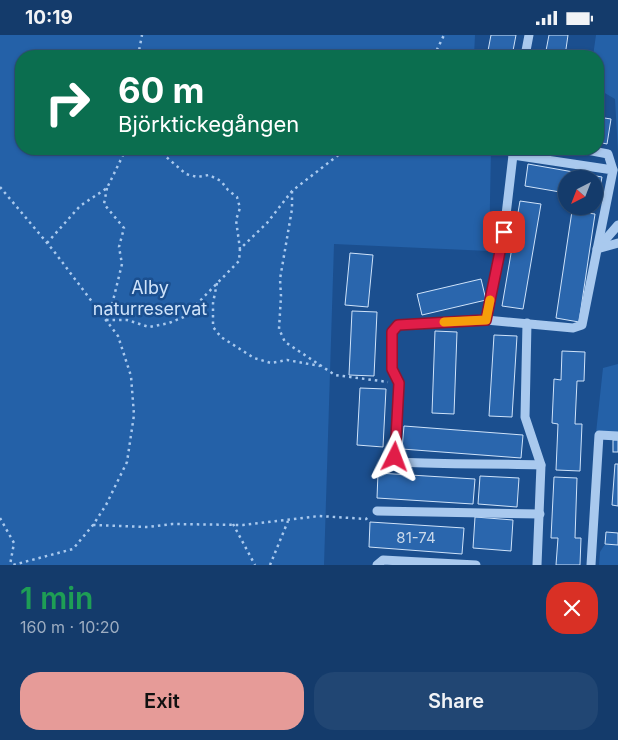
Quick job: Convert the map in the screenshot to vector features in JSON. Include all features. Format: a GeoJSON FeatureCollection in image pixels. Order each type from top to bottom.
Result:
{"type":"FeatureCollection","features":[{"type":"Feature","properties":{"kind":"lane"},"geometry":{"type":"LineString","coordinates":[[526,50],[529,35]]}},
{"type":"Feature","properties":{"kind":"lane"},"geometry":{"type":"LineString","coordinates":[[541,465],[470,462],[451,466],[402,462],[395,457],[399,383],[392,369],[392,332],[398,325],[486,320],[573,328],[582,325],[613,170],[608,153],[604,152]]}},
{"type":"Feature","properties":{"kind":"lane"},"geometry":{"type":"LineString","coordinates":[[486,320],[504,232],[513,155]]}},
{"type":"Feature","properties":{"kind":"lane"},"geometry":{"type":"LineString","coordinates":[[530,155],[613,170]]}},
{"type":"Feature","properties":{"kind":"lane"},"geometry":{"type":"LineString","coordinates":[[597,249],[618,225]]}},
{"type":"Feature","properties":{"kind":"lane"},"geometry":{"type":"LineString","coordinates":[[597,249],[618,243]]}},
{"type":"Feature","properties":{"kind":"lane"},"geometry":{"type":"LineString","coordinates":[[527,323],[524,417],[541,465],[537,565]]}},
{"type":"Feature","properties":{"kind":"lane"},"geometry":{"type":"LineString","coordinates":[[591,565],[599,435],[618,436]]}},
{"type":"Feature","properties":{"kind":"lane"},"geometry":{"type":"LineString","coordinates":[[377,511],[540,515]]}},
{"type":"Feature","properties":{"kind":"lane"},"geometry":{"type":"LineString","coordinates":[[377,565],[382,560],[476,565]]}},
{"type":"Feature","properties":{"kind":"path"},"geometry":{"type":"LineString","coordinates":[[139,50],[142,35]]}},
{"type":"Feature","properties":{"kind":"path"},"geometry":{"type":"LineString","coordinates":[[437,50],[444,35]]}},
{"type":"Feature","properties":{"kind":"path"},"geometry":{"type":"LineString","coordinates":[[106,320],[112,305],[122,264],[119,247],[124,228],[104,204],[106,188],[123,155]]}},
{"type":"Feature","properties":{"kind":"path"},"geometry":{"type":"LineString","coordinates":[[106,320],[127,320],[149,327],[169,323],[184,317],[239,261],[240,249],[236,220],[240,208],[237,197],[221,181],[209,175],[196,177],[186,174],[165,155]]}},
{"type":"Feature","properties":{"kind":"path"},"geometry":{"type":"LineString","coordinates":[[240,249],[261,229],[292,191],[338,155]]}},
{"type":"Feature","properties":{"kind":"path"},"geometry":{"type":"LineString","coordinates":[[0,187],[48,243],[118,337],[130,375],[134,415],[127,462],[106,505],[93,525],[73,549],[11,565],[14,543],[0,518]]}},
{"type":"Feature","properties":{"kind":"path"},"geometry":{"type":"LineString","coordinates":[[48,243],[80,207],[106,188]]}},
{"type":"Feature","properties":{"kind":"path"},"geometry":{"type":"LineString","coordinates":[[292,191],[292,209],[280,279],[279,329],[285,342],[335,375],[399,383]]}},
{"type":"Feature","properties":{"kind":"path"},"geometry":{"type":"LineString","coordinates":[[217,282],[213,303],[213,327],[221,337],[254,358],[271,363],[287,359],[327,368]]}},
{"type":"Feature","properties":{"kind":"path"},"geometry":{"type":"LineString","coordinates":[[93,525],[148,527],[172,524],[233,524],[288,521],[319,516],[366,519],[377,511]]}},
{"type":"Feature","properties":{"kind":"path"},"geometry":{"type":"LineString","coordinates":[[270,565],[288,521]]}},
{"type":"Feature","properties":{"kind":"path"},"geometry":{"type":"LineString","coordinates":[[233,524],[255,565]]}},
{"type":"Feature","properties":{"kind":"green space","name":"Alby naturreservat"},"geometry":{"type":"Polygon","coordinates":[[[0,35],[475,35],[474,50],[15,50],[15,155],[491,155],[489,251],[334,244],[324,565],[0,565],[0,35]]]}},
{"type":"Feature","properties":{"kind":"green space"},"geometry":{"type":"Polygon","coordinates":[[[596,35],[618,35],[618,152],[615,99],[604,93],[604,50],[594,50],[596,35]]]}},
{"type":"Feature","properties":{"kind":"green space"},"geometry":{"type":"Polygon","coordinates":[[[618,364],[618,434],[596,433],[603,368],[618,364]]]}},
{"type":"Feature","properties":{"kind":"green space"},"geometry":{"type":"Polygon","coordinates":[[[605,544],[618,545],[618,565],[599,565],[600,552],[605,544]]]}},
{"type":"Feature","properties":{"kind":"building"},"geometry":{"type":"Polygon","coordinates":[[[491,35],[516,35],[513,50],[488,50],[491,35]]]}},
{"type":"Feature","properties":{"kind":"building"},"geometry":{"type":"Polygon","coordinates":[[[549,35],[568,35],[566,50],[546,50],[549,35]]]}},
{"type":"Feature","properties":{"kind":"building"},"geometry":{"type":"Polygon","coordinates":[[[604,118],[611,119],[607,144],[604,143],[604,118]]]}},
{"type":"Feature","properties":{"kind":"building"},"geometry":{"type":"Polygon","coordinates":[[[528,164],[562,170],[558,170],[558,192],[525,186],[528,164]]]}},
{"type":"Feature","properties":{"kind":"building"},"geometry":{"type":"Polygon","coordinates":[[[520,201],[541,204],[523,309],[502,306],[520,201]]]}},
{"type":"Feature","properties":{"kind":"building"},"geometry":{"type":"Polygon","coordinates":[[[571,215],[595,215],[579,322],[556,318],[571,215]]]}},
{"type":"Feature","properties":{"kind":"building"},"geometry":{"type":"Polygon","coordinates":[[[350,253],[373,255],[368,307],[345,305],[350,253]]]}},
{"type":"Feature","properties":{"kind":"building"},"geometry":{"type":"Polygon","coordinates":[[[481,279],[486,300],[422,315],[417,294],[481,279]]]}},
{"type":"Feature","properties":{"kind":"building"},"geometry":{"type":"Polygon","coordinates":[[[352,311],[377,312],[374,376],[349,375],[352,311]]]}},
{"type":"Feature","properties":{"kind":"building"},"geometry":{"type":"Polygon","coordinates":[[[435,331],[457,332],[454,414],[432,413],[435,331]]]}},
{"type":"Feature","properties":{"kind":"building"},"geometry":{"type":"Polygon","coordinates":[[[494,335],[517,336],[512,417],[489,416],[494,335]]]}},
{"type":"Feature","properties":{"kind":"building"},"geometry":{"type":"Polygon","coordinates":[[[562,351],[585,352],[584,381],[577,381],[575,424],[582,424],[580,471],[556,470],[558,424],[552,423],[554,379],[561,380],[562,351]]]}},
{"type":"Feature","properties":{"kind":"building"},"geometry":{"type":"Polygon","coordinates":[[[360,388],[386,389],[383,447],[357,445],[360,388]]]}},
{"type":"Feature","properties":{"kind":"building"},"geometry":{"type":"Polygon","coordinates":[[[404,426],[523,435],[521,458],[402,449],[404,426]]]}},
{"type":"Feature","properties":{"kind":"building"},"geometry":{"type":"Polygon","coordinates":[[[613,440],[618,440],[618,452],[613,452],[613,440]]]}},
{"type":"Feature","properties":{"kind":"building"},"geometry":{"type":"Polygon","coordinates":[[[615,464],[618,464],[618,506],[612,505],[615,464]]]}},
{"type":"Feature","properties":{"kind":"building"},"geometry":{"type":"Polygon","coordinates":[[[378,473],[475,479],[473,504],[377,498],[378,473]]]}},
{"type":"Feature","properties":{"kind":"building"},"geometry":{"type":"Polygon","coordinates":[[[480,476],[519,478],[517,507],[478,504],[480,476]]]}},
{"type":"Feature","properties":{"kind":"building"},"geometry":{"type":"Polygon","coordinates":[[[554,477],[577,478],[575,538],[581,538],[580,565],[556,565],[558,538],[551,538],[554,477]]]}},
{"type":"Feature","properties":{"kind":"building"},"geometry":{"type":"Polygon","coordinates":[[[475,517],[513,520],[511,551],[473,548],[475,517]]]}},
{"type":"Feature","properties":{"kind":"building"},"geometry":{"type":"Polygon","coordinates":[[[370,522],[464,528],[462,554],[369,547],[370,522]]]}},
{"type":"Feature","properties":{"kind":"building"},"geometry":{"type":"Polygon","coordinates":[[[606,532],[618,533],[618,545],[605,544],[606,532]]]}},
{"type":"Feature","properties":{"kind":"slow traffic"},"geometry":{"type":"LineString","coordinates":[[444,322],[486,320],[490,300]]}},
{"type":"Feature","properties":{"kind":"route"},"geometry":{"type":"LineString","coordinates":[[395,457],[399,383],[392,369],[392,332],[398,325],[486,320],[504,232]]}}]}
